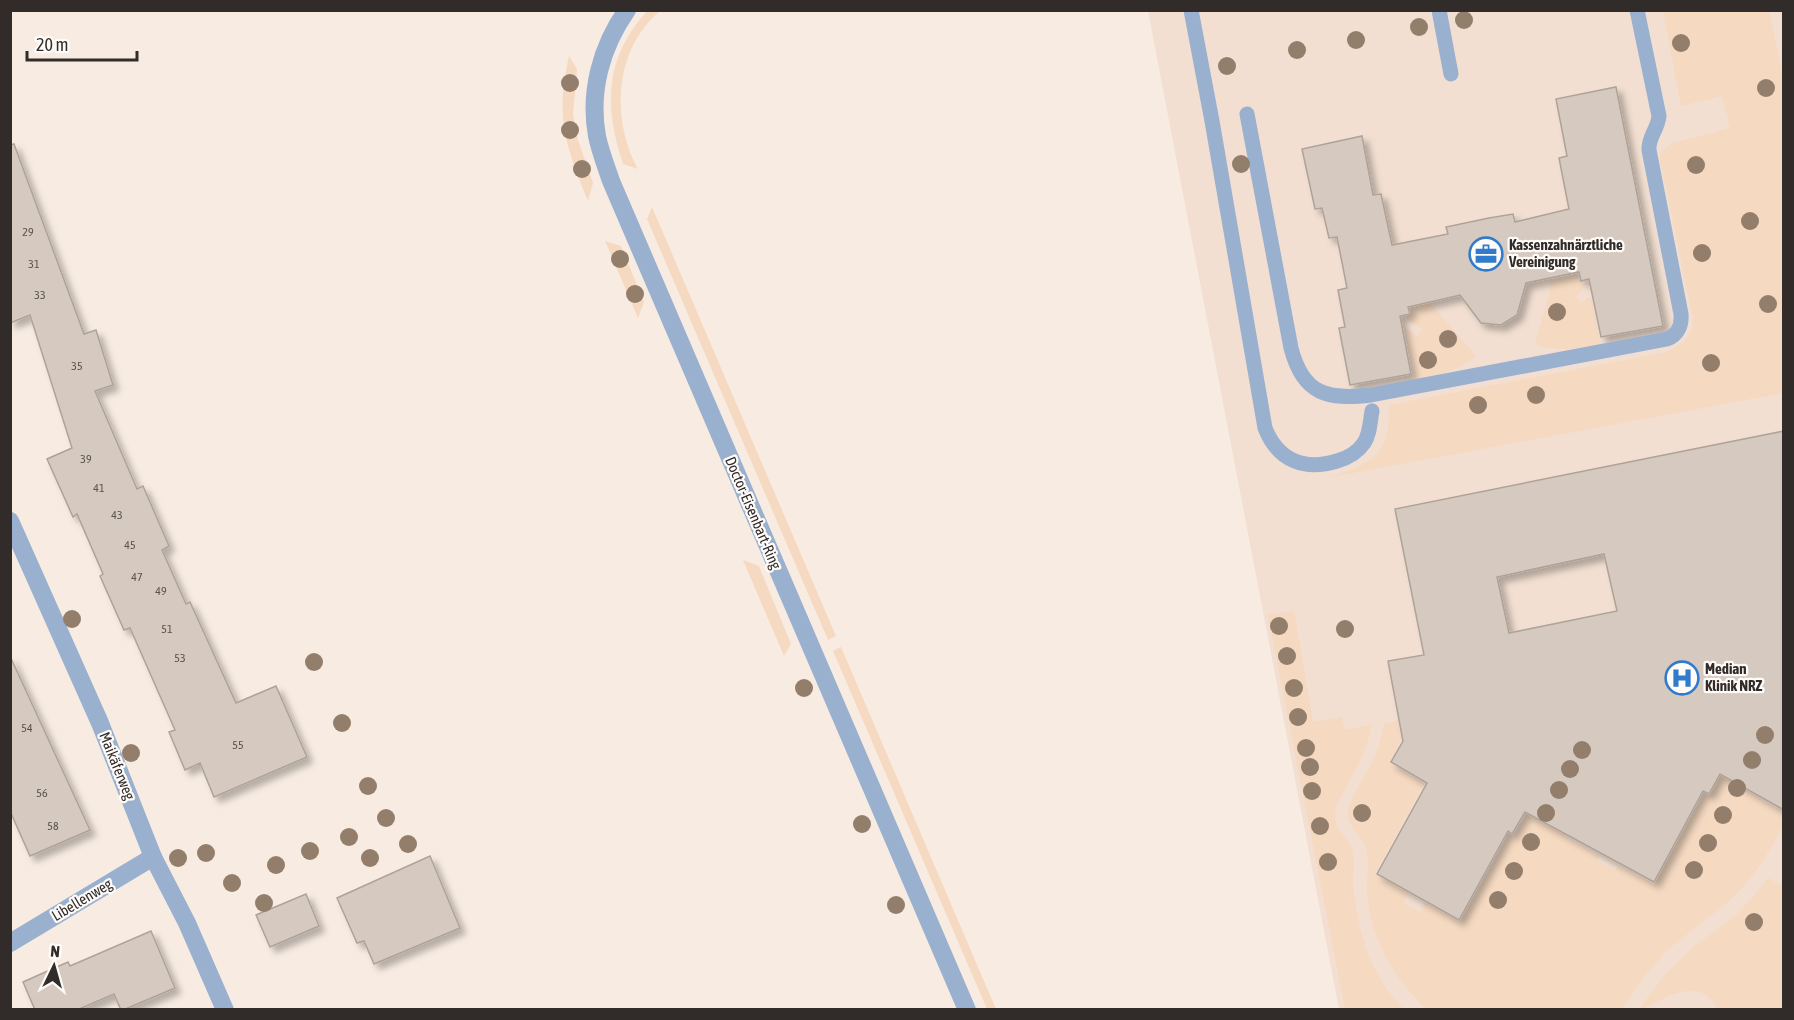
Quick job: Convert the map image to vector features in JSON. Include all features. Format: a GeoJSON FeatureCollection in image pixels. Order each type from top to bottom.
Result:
{"type":"FeatureCollection","features":[{"type":"Feature","properties":{"kind":"street","name":"Doctor-Eisenbart-Ring"},"geometry":{"type":"LineString","coordinates":[[627,10],[612,33],[604,54],[595,95],[597,137],[611,181],[967,1010]]}},
{"type":"Feature","properties":{"kind":"street","name":"Maikäferweg"},"geometry":{"type":"LineString","coordinates":[[10,521],[104,734],[153,857],[187,923],[225,1010]]}},
{"type":"Feature","properties":{"kind":"street","name":"Libellenweg"},"geometry":{"type":"LineString","coordinates":[[10,943],[153,857]]}},
{"type":"Feature","properties":{"kind":"lane"},"geometry":{"type":"LineString","coordinates":[[1191,10],[1267,433],[1279,451],[1293,461],[1322,466],[1346,459],[1358,450],[1368,435],[1372,411]]}},
{"type":"Feature","properties":{"kind":"lane"},"geometry":{"type":"LineString","coordinates":[[1439,10],[1451,74]]}},
{"type":"Feature","properties":{"kind":"lane"},"geometry":{"type":"LineString","coordinates":[[1247,114],[1290,348],[1301,374],[1317,391],[1335,397],[1350,398],[1371,395],[1667,339],[1673,336],[1680,327],[1681,314],[1649,150],[1649,142],[1658,124],[1659,116],[1637,10]]}},
{"type":"Feature","properties":{"kind":"shaded area"},"geometry":{"type":"Polygon","coordinates":[[[648,10],[660,11],[633,45],[622,86],[621,107],[624,129],[629,149],[638,169],[623,164],[613,122],[612,83],[623,46],[648,10]]]}},
{"type":"Feature","properties":{"kind":"shaded area"},"geometry":{"type":"Polygon","coordinates":[[[1148,11],[1783,11],[1783,1009],[1339,1009],[1148,11]]]}},
{"type":"Feature","properties":{"kind":"shaded area"},"geometry":{"type":"Polygon","coordinates":[[[1663,11],[1769,11],[1784,82],[1783,393],[1326,478],[1355,468],[1375,457],[1386,437],[1389,405],[1666,352],[1686,340],[1693,319],[1660,153],[1672,143],[1730,128],[1722,96],[1681,106],[1663,11]]]}},
{"type":"Feature","properties":{"kind":"shaded area"},"geometry":{"type":"Polygon","coordinates":[[[569,56],[577,69],[573,115],[578,140],[593,183],[588,201],[573,163],[565,130],[563,97],[569,56]]]}},
{"type":"Feature","properties":{"kind":"shaded area"},"geometry":{"type":"Polygon","coordinates":[[[652,207],[836,636],[828,640],[647,219],[652,207]]]}},
{"type":"Feature","properties":{"kind":"shaded area"},"geometry":{"type":"Polygon","coordinates":[[[605,241],[621,246],[644,302],[638,318],[605,241]]]}},
{"type":"Feature","properties":{"kind":"shaded area"},"geometry":{"type":"Polygon","coordinates":[[[1578,275],[1581,282],[1586,283],[1576,298],[1583,303],[1587,297],[1592,300],[1600,345],[1559,349],[1535,344],[1550,291],[1550,281],[1578,275]]]}},
{"type":"Feature","properties":{"kind":"shaded area"},"geometry":{"type":"Polygon","coordinates":[[[1430,303],[1476,356],[1462,366],[1447,372],[1415,380],[1404,327],[1418,336],[1422,329],[1407,320],[1406,315],[1410,314],[1410,308],[1430,303]]]}},
{"type":"Feature","properties":{"kind":"shaded area"},"geometry":{"type":"Polygon","coordinates":[[[743,560],[759,566],[791,644],[784,656],[743,560]]]}},
{"type":"Feature","properties":{"kind":"shaded area"},"geometry":{"type":"Polygon","coordinates":[[[1294,611],[1313,722],[1342,717],[1345,730],[1372,725],[1360,760],[1337,804],[1335,820],[1339,830],[1352,847],[1355,902],[1362,936],[1382,983],[1404,1009],[1345,1009],[1268,615],[1294,611]]]}},
{"type":"Feature","properties":{"kind":"shaded area"},"geometry":{"type":"Polygon","coordinates":[[[841,647],[996,1009],[987,1009],[833,651],[841,647]]]}},
{"type":"Feature","properties":{"kind":"shaded area"},"geometry":{"type":"Polygon","coordinates":[[[1769,686],[1783,757],[1760,799],[1783,812],[1783,826],[1758,868],[1741,889],[1666,951],[1621,1009],[1487,1010],[1483,1007],[1481,1010],[1426,1009],[1414,997],[1394,971],[1379,943],[1367,894],[1366,848],[1348,818],[1351,800],[1374,758],[1384,724],[1401,720],[1408,724],[1390,763],[1424,784],[1375,874],[1408,893],[1403,903],[1420,912],[1425,903],[1461,922],[1509,835],[1514,837],[1576,725],[1617,748],[1567,838],[1599,856],[1597,861],[1615,871],[1618,866],[1654,885],[1704,795],[1709,796],[1769,686]]]}},
{"type":"Feature","properties":{"kind":"shaded area"},"geometry":{"type":"Polygon","coordinates":[[[1768,878],[1783,886],[1783,1009],[1718,1009],[1706,995],[1690,991],[1674,994],[1644,1009],[1639,1009],[1667,972],[1697,944],[1736,915],[1768,878]]]}},
{"type":"Feature","properties":{"kind":"building"},"geometry":{"type":"Polygon","coordinates":[[[1616,87],[1663,326],[1601,337],[1589,279],[1581,281],[1579,272],[1526,283],[1517,315],[1501,325],[1481,323],[1460,295],[1408,307],[1410,314],[1400,316],[1411,374],[1350,385],[1339,328],[1345,327],[1338,290],[1347,288],[1337,237],[1329,238],[1322,208],[1315,209],[1302,149],[1362,136],[1373,195],[1381,194],[1392,245],[1448,234],[1446,227],[1489,218],[1513,214],[1515,222],[1569,209],[1559,158],[1567,156],[1556,99],[1616,87]]]}},
{"type":"Feature","properties":{"kind":"building"},"geometry":{"type":"Polygon","coordinates":[[[14,144],[84,334],[96,330],[113,385],[95,391],[137,489],[143,486],[169,546],[162,550],[186,604],[190,602],[236,703],[276,686],[307,757],[214,797],[200,763],[185,770],[169,732],[175,730],[130,628],[124,630],[100,576],[103,574],[77,514],[73,517],[47,459],[72,448],[30,315],[10,323],[10,145],[14,144]]]}},
{"type":"Feature","properties":{"kind":"building","name":"Median Klinik NRZ"},"geometry":{"type":"Polygon","coordinates":[[[1784,431],[1784,810],[1720,774],[1709,794],[1703,791],[1654,882],[1525,812],[1512,834],[1508,831],[1459,920],[1377,874],[1427,783],[1391,762],[1403,741],[1388,661],[1424,655],[1395,509],[1784,431]],[[1604,554],[1497,577],[1509,633],[1617,611],[1604,554]]]}},
{"type":"Feature","properties":{"kind":"building"},"geometry":{"type":"Polygon","coordinates":[[[10,656],[90,830],[30,856],[10,811],[10,656]]]}},
{"type":"Feature","properties":{"kind":"building"},"geometry":{"type":"Polygon","coordinates":[[[430,856],[460,928],[374,964],[364,941],[357,943],[337,898],[430,856]]]}},
{"type":"Feature","properties":{"kind":"building"},"geometry":{"type":"Polygon","coordinates":[[[306,894],[319,926],[270,947],[256,915],[306,894]]]}},
{"type":"Feature","properties":{"kind":"building"},"geometry":{"type":"Polygon","coordinates":[[[151,931],[175,988],[123,1010],[114,994],[77,1010],[35,1010],[23,982],[68,962],[70,966],[151,931]]]}},
{"type":"Feature","properties":{"kind":"place","name":"Kassenzahnärztliche Vereinigung"},"geometry":{"type":"Point","coordinates":[1486,254]}},
{"type":"Feature","properties":{"kind":"place","name":"Median Klinik NRZ"},"geometry":{"type":"Point","coordinates":[1682,678]}}]}
